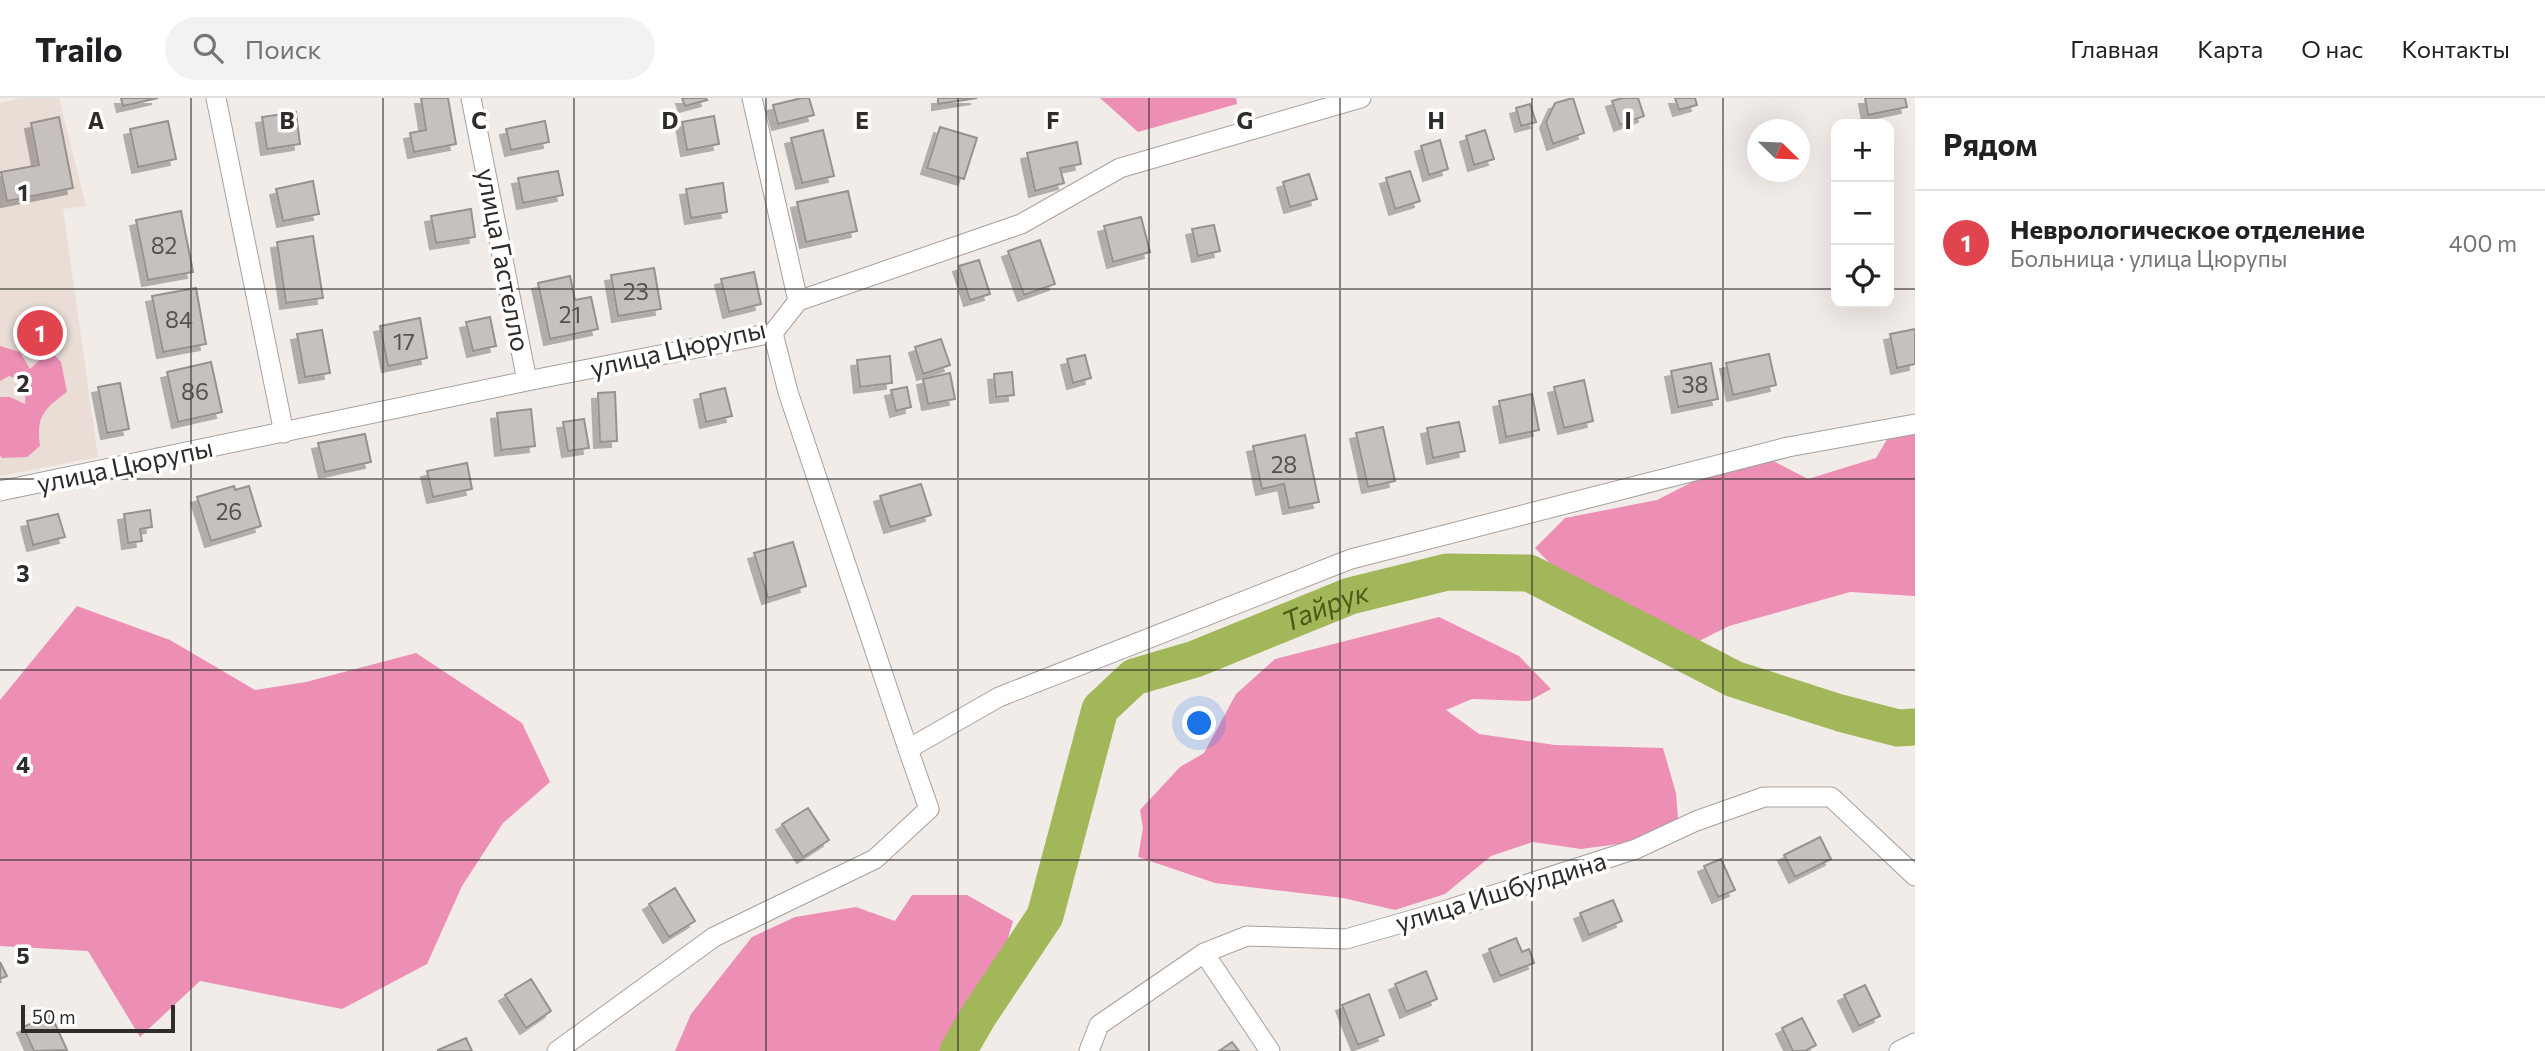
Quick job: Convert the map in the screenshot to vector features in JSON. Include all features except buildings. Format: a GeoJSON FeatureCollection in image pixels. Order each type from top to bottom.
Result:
{"type":"FeatureCollection","features":[{"type":"Feature","properties":{"kind":"street"},"geometry":{"type":"LineString","coordinates":[[216,98],[284,433]]}},
{"type":"Feature","properties":{"kind":"street","name":"улица Гастелло"},"geometry":{"type":"LineString","coordinates":[[471,98],[527,381]]}},
{"type":"Feature","properties":{"kind":"street"},"geometry":{"type":"LineString","coordinates":[[752,98],[798,301]]}},
{"type":"Feature","properties":{"kind":"street","name":"улица Цюрупы"},"geometry":{"type":"LineString","coordinates":[[0,491],[527,381],[773,333],[798,301],[1021,224],[1120,168],[1361,98]]}},
{"type":"Feature","properties":{"kind":"street"},"geometry":{"type":"LineString","coordinates":[[557,1051],[714,937],[875,859],[929,809],[788,392],[773,333]]}},
{"type":"Feature","properties":{"kind":"street"},"geometry":{"type":"LineString","coordinates":[[908,749],[999,697],[1351,559],[1788,447],[1915,424]]}},
{"type":"Feature","properties":{"kind":"street","name":"улица Ишбулдина"},"geometry":{"type":"LineString","coordinates":[[1089,1051],[1099,1025],[1204,953],[1247,936],[1346,939],[1450,909],[1636,849],[1696,821],[1765,797],[1831,797],[1915,876]]}},
{"type":"Feature","properties":{"kind":"street"},"geometry":{"type":"LineString","coordinates":[[1204,953],[1270,1051]]}},
{"type":"Feature","properties":{"kind":"street"},"geometry":{"type":"LineString","coordinates":[[1899,1051],[1915,1043]]}},
{"type":"Feature","properties":{"kind":"shaded area"},"geometry":{"type":"Polygon","coordinates":[[[21,98],[59,98],[86,206],[63,209],[98,457],[0,476],[0,103],[21,98]]]}},
{"type":"Feature","properties":{"kind":"shaded area"},"geometry":{"type":"Polygon","coordinates":[[[1100,98],[1236,98],[1237,104],[1138,132],[1100,98]]]}},
{"type":"Feature","properties":{"kind":"shaded area"},"geometry":{"type":"Polygon","coordinates":[[[0,346],[20,352],[30,369],[50,350],[61,362],[67,392],[43,414],[39,427],[40,446],[27,457],[2,458],[0,455],[0,397],[10,397],[25,404],[26,381],[9,376],[0,381],[0,346]]]}},
{"type":"Feature","properties":{"kind":"shaded area"},"geometry":{"type":"Polygon","coordinates":[[[1915,415],[1915,596],[1850,592],[1729,626],[1693,644],[1570,584],[1535,548],[1565,518],[1657,500],[1718,469],[1758,453],[1808,479],[1876,458],[1898,421],[1915,415]]]}},
{"type":"Feature","properties":{"kind":"shaded area"},"geometry":{"type":"Polygon","coordinates":[[[77,606],[170,640],[255,690],[306,682],[416,653],[522,723],[550,782],[503,823],[462,886],[427,964],[342,1009],[200,981],[140,1037],[88,951],[0,946],[0,700],[77,606]]]}},
{"type":"Feature","properties":{"kind":"shaded area"},"geometry":{"type":"Polygon","coordinates":[[[1439,617],[1519,656],[1551,689],[1529,701],[1472,699],[1446,710],[1479,734],[1555,745],[1663,748],[1676,793],[1678,819],[1649,840],[1581,849],[1533,842],[1491,856],[1445,894],[1395,910],[1343,898],[1215,883],[1138,857],[1143,828],[1140,810],[1180,767],[1204,753],[1236,694],[1275,659],[1439,617]]]}},
{"type":"Feature","properties":{"kind":"shaded area"},"geometry":{"type":"Polygon","coordinates":[[[912,895],[967,895],[1013,921],[998,972],[947,1051],[675,1051],[691,1014],[752,937],[795,917],[856,907],[895,921],[912,895]]]}},
{"type":"Feature","properties":{"kind":"waterway","name":"Тайрук"},"geometry":{"type":"LineString","coordinates":[[958,1051],[1045,916],[1100,709],[1134,677],[1195,659],[1350,596],[1447,572],[1529,573],[1734,679],[1840,713],[1898,728],[1915,727]]}},
{"type":"Feature","properties":{"kind":"place","name":"Неврологическое отделение"},"geometry":{"type":"Point","coordinates":[40,333]}}]}
